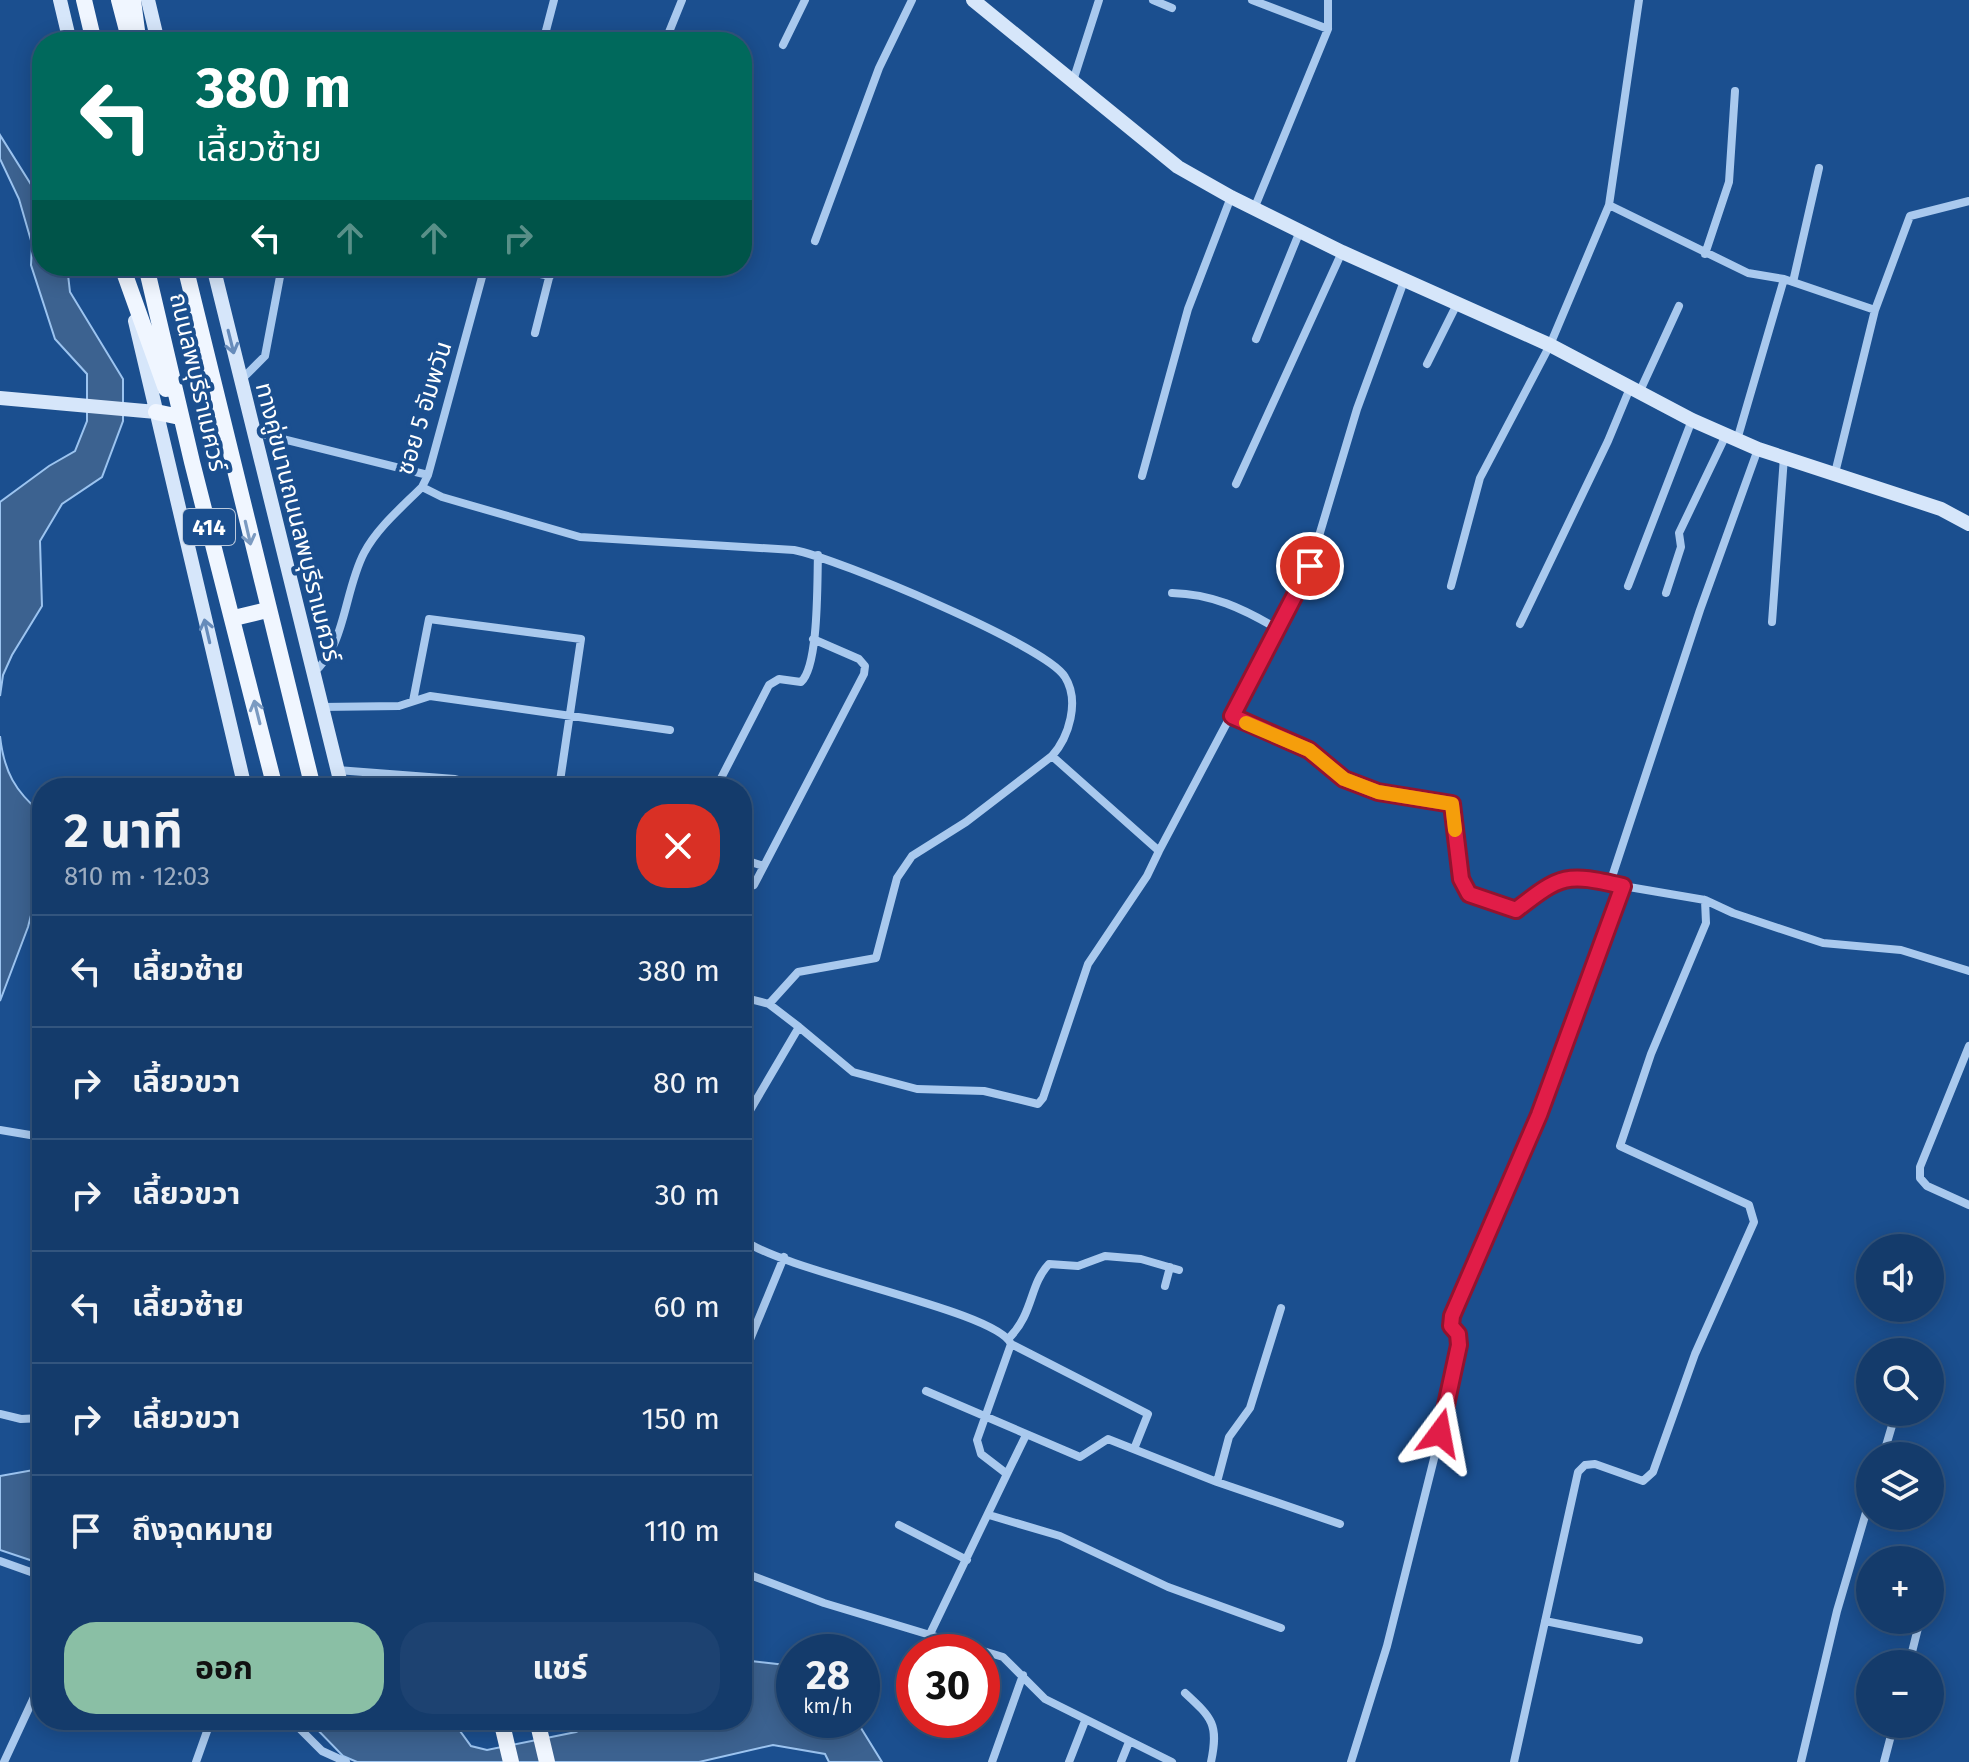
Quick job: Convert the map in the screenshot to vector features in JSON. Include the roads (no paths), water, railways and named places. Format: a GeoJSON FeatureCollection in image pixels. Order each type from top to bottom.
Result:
{"type":"FeatureCollection","features":[{"type":"Feature","properties":{"kind":"main road"},"geometry":{"type":"LineString","coordinates":[[84,0],[92,32]]}},
{"type":"Feature","properties":{"kind":"main road"},"geometry":{"type":"LineString","coordinates":[[119,0],[127,32]]}},
{"type":"Feature","properties":{"kind":"main road"},"geometry":{"type":"LineString","coordinates":[[133,0],[138,32]]}},
{"type":"Feature","properties":{"kind":"main road"},"geometry":{"type":"LineString","coordinates":[[125,276],[192,462]]}},
{"type":"Feature","properties":{"kind":"main road","name":"ถนนลพบุรีราเมศวร์"},"geometry":{"type":"LineString","coordinates":[[148,276],[273,778]]}},
{"type":"Feature","properties":{"kind":"main road","name":"ถนนลพบุรีราเมศวร์"},"geometry":{"type":"LineString","coordinates":[[187,276],[310,778]]}},
{"type":"Feature","properties":{"kind":"main road"},"geometry":{"type":"LineString","coordinates":[[156,412],[175,416]]}},
{"type":"Feature","properties":{"kind":"main road"},"geometry":{"type":"LineString","coordinates":[[234,618],[267,610]]}},
{"type":"Feature","properties":{"kind":"main road"},"geometry":{"type":"LineString","coordinates":[[503,1730],[511,1762]]}},
{"type":"Feature","properties":{"kind":"main road"},"geometry":{"type":"LineString","coordinates":[[539,1730],[547,1762]]}},
{"type":"Feature","properties":{"kind":"street"},"geometry":{"type":"LineString","coordinates":[[60,0],[68,32]]}},
{"type":"Feature","properties":{"kind":"street"},"geometry":{"type":"LineString","coordinates":[[148,0],[156,32]]}},
{"type":"Feature","properties":{"kind":"street"},"geometry":{"type":"LineString","coordinates":[[546,32],[554,0]]}},
{"type":"Feature","properties":{"kind":"street"},"geometry":{"type":"LineString","coordinates":[[669,32],[682,0]]}},
{"type":"Feature","properties":{"kind":"street"},"geometry":{"type":"LineString","coordinates":[[783,45],[805,0]]}},
{"type":"Feature","properties":{"kind":"street"},"geometry":{"type":"LineString","coordinates":[[815,241],[879,68],[912,0]]}},
{"type":"Feature","properties":{"kind":"street"},"geometry":{"type":"LineString","coordinates":[[973,0],[1178,167],[1231,197],[1404,281],[1550,345],[1692,420],[1758,449],[1941,509],[1969,524]]}},
{"type":"Feature","properties":{"kind":"street"},"geometry":{"type":"LineString","coordinates":[[1073,81],[1099,0]]}},
{"type":"Feature","properties":{"kind":"street"},"geometry":{"type":"LineString","coordinates":[[1153,0],[1172,8]]}},
{"type":"Feature","properties":{"kind":"street"},"geometry":{"type":"LineString","coordinates":[[1252,0],[1328,29]]}},
{"type":"Feature","properties":{"kind":"street"},"geometry":{"type":"LineString","coordinates":[[1254,209],[1328,29],[1328,0]]}},
{"type":"Feature","properties":{"kind":"street"},"geometry":{"type":"LineString","coordinates":[[1451,586],[1480,478],[1550,345],[1609,205],[1639,0]]}},
{"type":"Feature","properties":{"kind":"street"},"geometry":{"type":"LineString","coordinates":[[1705,254],[1729,182],[1735,91]]}},
{"type":"Feature","properties":{"kind":"street"},"geometry":{"type":"LineString","coordinates":[[1666,593],[1681,547],[1679,533],[1732,437],[1788,281],[1819,168]]}},
{"type":"Feature","properties":{"kind":"street"},"geometry":{"type":"LineString","coordinates":[[1142,476],[1188,309],[1231,197]]}},
{"type":"Feature","properties":{"kind":"street"},"geometry":{"type":"LineString","coordinates":[[1835,473],[1875,310],[1910,216],[1969,201]]}},
{"type":"Feature","properties":{"kind":"street"},"geometry":{"type":"LineString","coordinates":[[1609,205],[1748,273],[1788,281],[1875,310]]}},
{"type":"Feature","properties":{"kind":"street"},"geometry":{"type":"LineString","coordinates":[[1256,339],[1300,231]]}},
{"type":"Feature","properties":{"kind":"street"},"geometry":{"type":"LineString","coordinates":[[1236,484],[1342,252]]}},
{"type":"Feature","properties":{"kind":"street","name":"414"},"geometry":{"type":"LineString","coordinates":[[125,276],[243,778]]}},
{"type":"Feature","properties":{"kind":"street","name":"ทางคู่ขนานถนนลพบุรีราเมศวร์"},"geometry":{"type":"LineString","coordinates":[[215,276],[339,778]]}},
{"type":"Feature","properties":{"kind":"street"},"geometry":{"type":"LineString","coordinates":[[241,380],[265,356],[280,276]]}},
{"type":"Feature","properties":{"kind":"street","name":"ซอย 5 อัมพวัน"},"geometry":{"type":"LineString","coordinates":[[313,674],[328,661],[355,571],[366,550],[422,487],[428,475],[482,276]]}},
{"type":"Feature","properties":{"kind":"street"},"geometry":{"type":"LineString","coordinates":[[535,333],[550,276]]}},
{"type":"Feature","properties":{"kind":"street"},"geometry":{"type":"LineString","coordinates":[[752,1000],[769,1004],[853,1072],[917,1089],[984,1091],[1038,1104],[1043,1098],[1088,964],[1147,876],[1310,566],[1357,409],[1404,281]]}},
{"type":"Feature","properties":{"kind":"street"},"geometry":{"type":"LineString","coordinates":[[1427,364],[1457,304]]}},
{"type":"Feature","properties":{"kind":"street"},"geometry":{"type":"LineString","coordinates":[[1520,624],[1608,441],[1679,306]]}},
{"type":"Feature","properties":{"kind":"street"},"geometry":{"type":"LineString","coordinates":[[0,398],[156,412]]}},
{"type":"Feature","properties":{"kind":"street"},"geometry":{"type":"LineString","coordinates":[[1628,586],[1692,420]]}},
{"type":"Feature","properties":{"kind":"street"},"geometry":{"type":"LineString","coordinates":[[253,432],[428,475]]}},
{"type":"Feature","properties":{"kind":"street"},"geometry":{"type":"LineString","coordinates":[[1610,883],[1700,610],[1758,449]]}},
{"type":"Feature","properties":{"kind":"street"},"geometry":{"type":"LineString","coordinates":[[1772,622],[1784,457]]}},
{"type":"Feature","properties":{"kind":"street"},"geometry":{"type":"LineString","coordinates":[[422,487],[442,497],[580,537],[779,549],[818,555],[932,602],[1037,655],[1064,674],[1072,704],[1064,743],[1052,756],[966,822],[912,856],[897,878],[876,958],[798,972],[769,1004]]}},
{"type":"Feature","properties":{"kind":"street"},"geometry":{"type":"LineString","coordinates":[[721,778],[769,685],[779,679],[801,682],[806,677],[813,639],[818,555]]}},
{"type":"Feature","properties":{"kind":"street"},"geometry":{"type":"LineString","coordinates":[[1172,593],[1203,594],[1244,610],[1276,628]]}},
{"type":"Feature","properties":{"kind":"street"},"geometry":{"type":"LineString","coordinates":[[413,701],[429,619],[581,639],[560,778]]}},
{"type":"Feature","properties":{"kind":"street"},"geometry":{"type":"LineString","coordinates":[[754,885],[864,674],[865,666],[859,659],[813,639]]}},
{"type":"Feature","properties":{"kind":"street"},"geometry":{"type":"LineString","coordinates":[[321,707],[399,706],[430,696],[670,730]]}},
{"type":"Feature","properties":{"kind":"street"},"geometry":{"type":"LineString","coordinates":[[1232,716],[1309,750],[1344,779],[1378,792],[1452,804],[1461,879],[1469,894],[1516,910],[1550,883],[1568,876],[1705,900],[1733,913],[1823,943],[1901,950],[1969,971]]}},
{"type":"Feature","properties":{"kind":"street"},"geometry":{"type":"LineString","coordinates":[[1052,756],[1159,851]]}},
{"type":"Feature","properties":{"kind":"street"},"geometry":{"type":"LineString","coordinates":[[337,770],[442,778]]}},
{"type":"Feature","properties":{"kind":"street"},"geometry":{"type":"LineString","coordinates":[[752,862],[763,866]]}},
{"type":"Feature","properties":{"kind":"street"},"geometry":{"type":"LineString","coordinates":[[1351,1762],[1387,1646],[1448,1403],[1459,1345],[1458,1334],[1451,1326],[1452,1316],[1539,1115],[1623,886]]}},
{"type":"Feature","properties":{"kind":"street"},"geometry":{"type":"LineString","coordinates":[[1514,1762],[1578,1472],[1585,1465],[1595,1464],[1643,1481],[1653,1472],[1695,1354],[1754,1222],[1749,1205],[1620,1146],[1651,1054],[1706,923],[1705,900]]}},
{"type":"Feature","properties":{"kind":"street"},"geometry":{"type":"LineString","coordinates":[[752,1107],[799,1027]]}},
{"type":"Feature","properties":{"kind":"street"},"geometry":{"type":"LineString","coordinates":[[1969,1046],[1920,1167],[1920,1178],[1927,1186],[1969,1205]]}},
{"type":"Feature","properties":{"kind":"street"},"geometry":{"type":"LineString","coordinates":[[0,1130],[32,1135]]}},
{"type":"Feature","properties":{"kind":"street"},"geometry":{"type":"LineString","coordinates":[[752,1243],[784,1257],[977,1320],[1010,1341],[1148,1414],[1134,1449]]}},
{"type":"Feature","properties":{"kind":"street"},"geometry":{"type":"LineString","coordinates":[[1007,1474],[981,1454],[977,1440],[1010,1341],[1032,1304],[1038,1275],[1049,1264],[1078,1266],[1105,1256],[1141,1259],[1174,1268],[1165,1286]]}},
{"type":"Feature","properties":{"kind":"street"},"geometry":{"type":"LineString","coordinates":[[752,1335],[784,1257]]}},
{"type":"Feature","properties":{"kind":"street"},"geometry":{"type":"LineString","coordinates":[[1217,1482],[1229,1437],[1250,1408],[1281,1308]]}},
{"type":"Feature","properties":{"kind":"street"},"geometry":{"type":"LineString","coordinates":[[926,1391],[1080,1457],[1108,1439],[1217,1482],[1340,1524]]}},
{"type":"Feature","properties":{"kind":"street"},"geometry":{"type":"LineString","coordinates":[[0,1414],[32,1418]]}},
{"type":"Feature","properties":{"kind":"street"},"geometry":{"type":"LineString","coordinates":[[752,1576],[824,1603],[930,1634],[1026,1435]]}},
{"type":"Feature","properties":{"kind":"street"},"geometry":{"type":"LineString","coordinates":[[989,1515],[1060,1536],[1180,1592],[1281,1628]]}},
{"type":"Feature","properties":{"kind":"street"},"geometry":{"type":"LineString","coordinates":[[899,1525],[967,1560]]}},
{"type":"Feature","properties":{"kind":"street"},"geometry":{"type":"LineString","coordinates":[[1801,1762],[1837,1611],[1861,1530]]}},
{"type":"Feature","properties":{"kind":"street"},"geometry":{"type":"LineString","coordinates":[[0,1561],[32,1572]]}},
{"type":"Feature","properties":{"kind":"street"},"geometry":{"type":"LineString","coordinates":[[1545,1621],[1639,1640]]}},
{"type":"Feature","properties":{"kind":"street"},"geometry":{"type":"LineString","coordinates":[[1000,1656],[1045,1699],[1172,1762]]}},
{"type":"Feature","properties":{"kind":"street"},"geometry":{"type":"LineString","coordinates":[[992,1762],[1023,1675]]}},
{"type":"Feature","properties":{"kind":"street"},"geometry":{"type":"LineString","coordinates":[[1185,1693],[1213,1720],[1215,1732],[1211,1762]]}},
{"type":"Feature","properties":{"kind":"street"},"geometry":{"type":"LineString","coordinates":[[4,1762],[32,1702]]}},
{"type":"Feature","properties":{"kind":"street"},"geometry":{"type":"LineString","coordinates":[[1069,1762],[1085,1721]]}},
{"type":"Feature","properties":{"kind":"street"},"geometry":{"type":"LineString","coordinates":[[196,1762],[207,1730]]}},
{"type":"Feature","properties":{"kind":"street"},"geometry":{"type":"LineString","coordinates":[[301,1730],[322,1751],[346,1762]]}},
{"type":"Feature","properties":{"kind":"street"},"geometry":{"type":"LineString","coordinates":[[1884,1762],[1890,1738]]}},
{"type":"Feature","properties":{"kind":"street"},"geometry":{"type":"LineString","coordinates":[[1121,1762],[1129,1742]]}},
{"type":"Feature","properties":{"kind":"water"},"geometry":{"type":"Polygon","coordinates":[[[0,135],[32,186],[32,244],[19,199],[0,159],[0,135]]]}},
{"type":"Feature","properties":{"kind":"water"},"geometry":{"type":"Polygon","coordinates":[[[35,276],[68,276],[70,292],[123,379],[123,421],[102,477],[62,504],[40,541],[42,606],[12,655],[3,675],[0,696],[0,502],[75,451],[87,421],[87,374],[55,339],[35,276]]]}},
{"type":"Feature","properties":{"kind":"water"},"geometry":{"type":"Polygon","coordinates":[[[0,736],[4,760],[12,780],[32,804],[32,911],[0,1001],[0,736]]]}},
{"type":"Feature","properties":{"kind":"water"},"geometry":{"type":"Polygon","coordinates":[[[32,1470],[32,1561],[0,1550],[0,1476],[32,1470]]]}},
{"type":"Feature","properties":{"kind":"water"},"geometry":{"type":"Polygon","coordinates":[[[752,1661],[776,1664],[776,1738],[867,1738],[882,1762],[829,1762],[825,1754],[773,1745],[699,1762],[357,1762],[343,1756],[318,1730],[459,1730],[471,1746],[487,1750],[580,1730],[752,1730],[752,1661]]]}}]}
